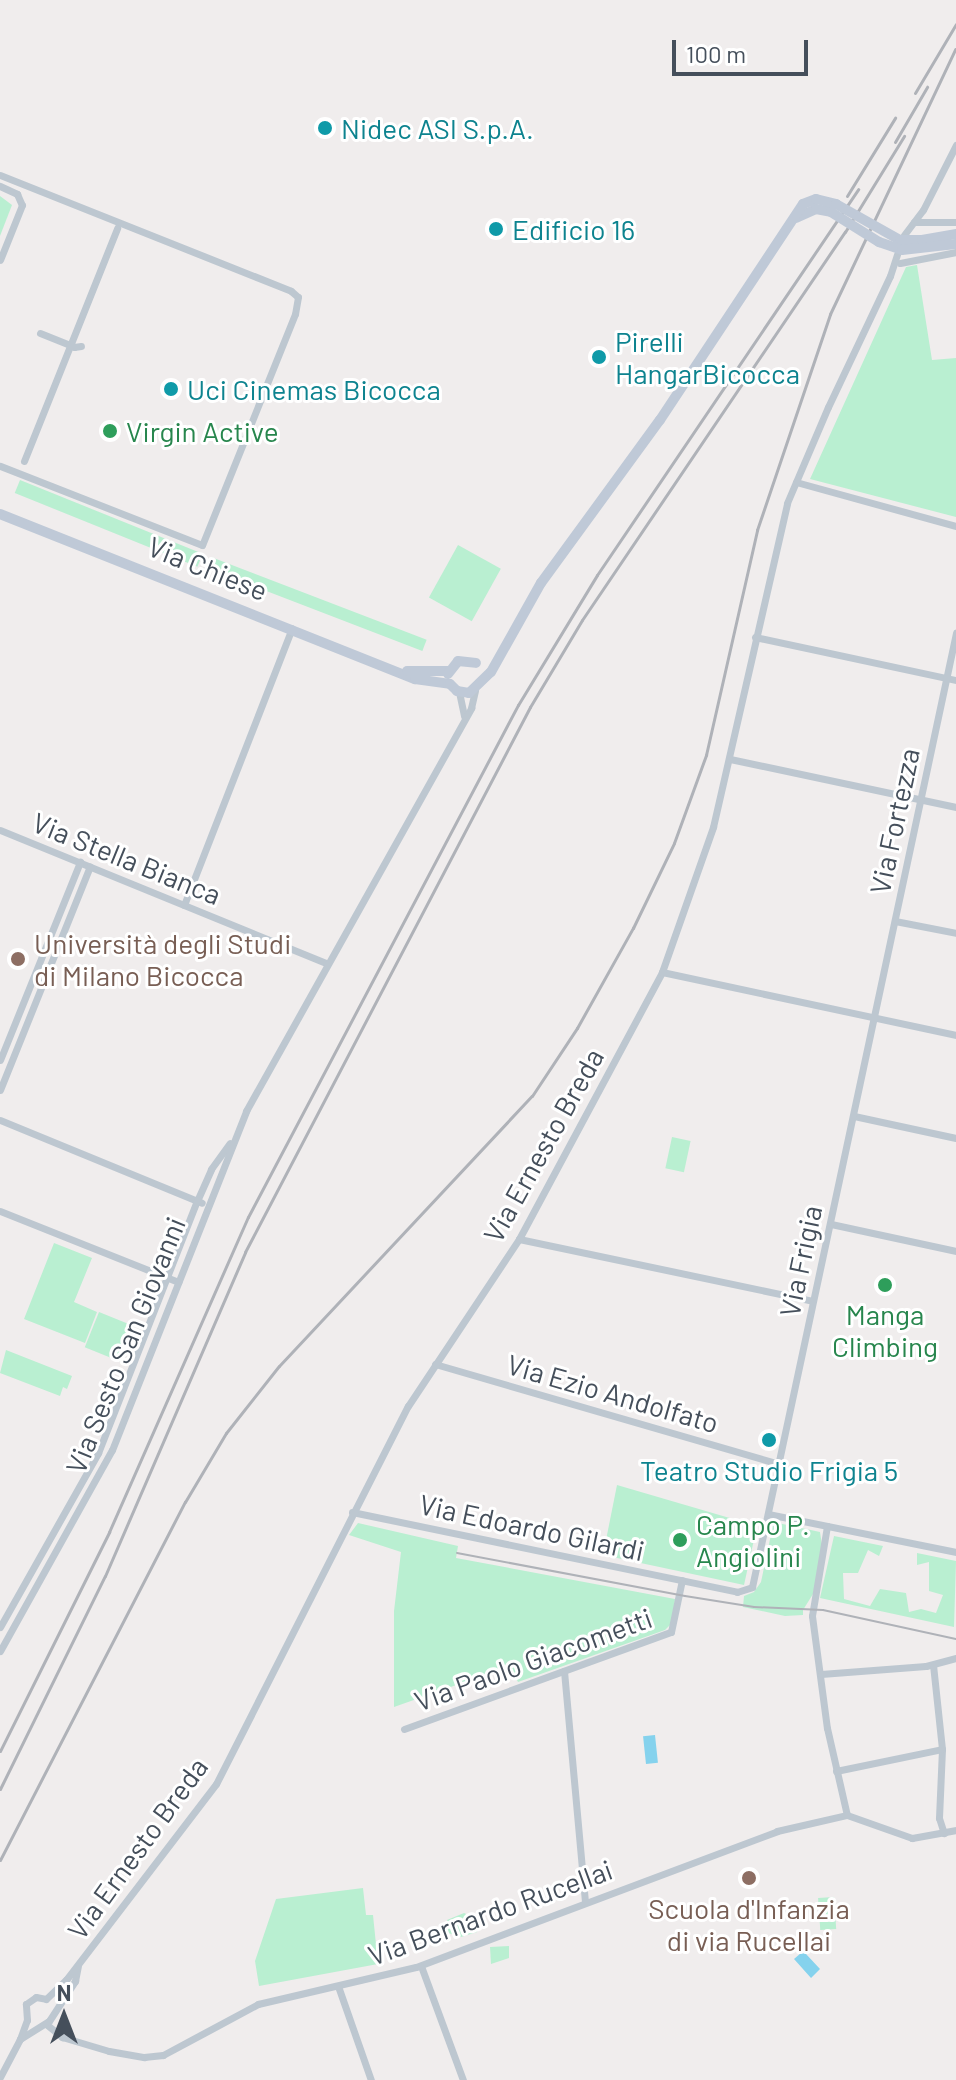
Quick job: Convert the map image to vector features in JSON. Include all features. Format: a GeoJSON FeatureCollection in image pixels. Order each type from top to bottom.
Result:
{"type":"FeatureCollection","features":[{"type":"Feature","properties":{"kind":"street"},"geometry":{"type":"LineString","coordinates":[[904,235],[916,222],[956,145]]}},
{"type":"Feature","properties":{"kind":"street"},"geometry":{"type":"LineString","coordinates":[[0,175],[40,190]]}},
{"type":"Feature","properties":{"kind":"street"},"geometry":{"type":"LineString","coordinates":[[0,186],[19,196],[22,205]]}},
{"type":"Feature","properties":{"kind":"street"},"geometry":{"type":"LineString","coordinates":[[0,260],[22,205],[29,194],[40,190]]}},
{"type":"Feature","properties":{"kind":"street","name":"Via Chiese"},"geometry":{"type":"LineString","coordinates":[[0,466],[202,545],[295,314],[298,297],[291,291],[40,190]]}},
{"type":"Feature","properties":{"kind":"street"},"geometry":{"type":"LineString","coordinates":[[833,208],[900,240],[956,234]]}},
{"type":"Feature","properties":{"kind":"street"},"geometry":{"type":"LineString","coordinates":[[833,208],[879,242],[902,250],[956,244]]}},
{"type":"Feature","properties":{"kind":"street","name":"Via Sesto San Giovanni"},"geometry":{"type":"LineString","coordinates":[[0,1651],[97,1481],[236,1135],[326,963],[471,708],[475,690],[493,668],[541,583],[660,420],[795,219],[813,209],[833,208]]}},
{"type":"Feature","properties":{"kind":"street"},"geometry":{"type":"LineString","coordinates":[[916,222],[956,222]]}},
{"type":"Feature","properties":{"kind":"street"},"geometry":{"type":"LineString","coordinates":[[24,461],[76,348],[117,228]]}},
{"type":"Feature","properties":{"kind":"street","name":"Via Ernesto Breda"},"geometry":{"type":"LineString","coordinates":[[0,2077],[20,2039],[27,2020],[24,2010],[30,2000],[46,1999],[78,1964],[216,1784],[352,1512],[435,1364],[519,1239],[662,972],[692,894],[730,759],[778,532],[796,482],[897,259],[956,252]]}},
{"type":"Feature","properties":{"kind":"street"},"geometry":{"type":"LineString","coordinates":[[40,333],[76,348]]}},
{"type":"Feature","properties":{"kind":"street"},"geometry":{"type":"LineString","coordinates":[[796,482],[956,526]]}},
{"type":"Feature","properties":{"kind":"street","name":"Via Chiese"},"geometry":{"type":"LineString","coordinates":[[0,514],[423,681],[450,684],[459,692]]}},
{"type":"Feature","properties":{"kind":"street"},"geometry":{"type":"LineString","coordinates":[[184,905],[292,628]]}},
{"type":"Feature","properties":{"kind":"street","name":"Via Fortezza"},"geometry":{"type":"LineString","coordinates":[[875,1018],[956,633]]}},
{"type":"Feature","properties":{"kind":"street"},"geometry":{"type":"LineString","coordinates":[[755,637],[956,680]]}},
{"type":"Feature","properties":{"kind":"street"},"geometry":{"type":"LineString","coordinates":[[482,679],[476,663],[501,651]]}},
{"type":"Feature","properties":{"kind":"street","name":"Via Chiese"},"geometry":{"type":"LineString","coordinates":[[398,670],[434,674],[449,671],[460,660],[476,663]]}},
{"type":"Feature","properties":{"kind":"street"},"geometry":{"type":"LineString","coordinates":[[449,671],[450,684]]}},
{"type":"Feature","properties":{"kind":"street"},"geometry":{"type":"LineString","coordinates":[[464,716],[459,692],[475,690]]}},
{"type":"Feature","properties":{"kind":"street"},"geometry":{"type":"LineString","coordinates":[[730,759],[956,807]]}},
{"type":"Feature","properties":{"kind":"street","name":"Via Stella Bianca"},"geometry":{"type":"LineString","coordinates":[[0,830],[326,963]]}},
{"type":"Feature","properties":{"kind":"street"},"geometry":{"type":"LineString","coordinates":[[0,1060],[80,862]]}},
{"type":"Feature","properties":{"kind":"street"},"geometry":{"type":"LineString","coordinates":[[0,1090],[90,866]]}},
{"type":"Feature","properties":{"kind":"street"},"geometry":{"type":"LineString","coordinates":[[895,921],[956,933]]}},
{"type":"Feature","properties":{"kind":"street"},"geometry":{"type":"LineString","coordinates":[[662,972],[956,1035]]}},
{"type":"Feature","properties":{"kind":"street","name":"Via Frigia"},"geometry":{"type":"LineString","coordinates":[[749,1590],[754,1581],[875,1018]]}},
{"type":"Feature","properties":{"kind":"street"},"geometry":{"type":"LineString","coordinates":[[854,1116],[956,1138]]}},
{"type":"Feature","properties":{"kind":"street"},"geometry":{"type":"LineString","coordinates":[[0,1120],[197,1201],[203,1204],[203,1216]]}},
{"type":"Feature","properties":{"kind":"street","name":"Via Sesto San Giovanni"},"geometry":{"type":"LineString","coordinates":[[0,1627],[98,1453],[197,1201],[211,1169],[236,1135]]}},
{"type":"Feature","properties":{"kind":"street"},"geometry":{"type":"LineString","coordinates":[[0,1211],[178,1282]]}},
{"type":"Feature","properties":{"kind":"street"},"geometry":{"type":"LineString","coordinates":[[831,1224],[956,1251]]}},
{"type":"Feature","properties":{"kind":"street"},"geometry":{"type":"LineString","coordinates":[[519,1239],[813,1301]]}},
{"type":"Feature","properties":{"kind":"street","name":"Via Ezio Andolfato"},"geometry":{"type":"LineString","coordinates":[[435,1364],[779,1464]]}},
{"type":"Feature","properties":{"kind":"street","name":"Via Edoardo Gilardi"},"geometry":{"type":"LineString","coordinates":[[352,1512],[739,1592],[749,1590]]}},
{"type":"Feature","properties":{"kind":"street"},"geometry":{"type":"LineString","coordinates":[[768,1514],[956,1552]]}},
{"type":"Feature","properties":{"kind":"street"},"geometry":{"type":"LineString","coordinates":[[827,1526],[812,1606],[836,1771],[847,1815],[909,1838],[956,1830]]}},
{"type":"Feature","properties":{"kind":"street","name":"Via Paolo Giacometti"},"geometry":{"type":"LineString","coordinates":[[404,1729],[671,1632],[682,1580]]}},
{"type":"Feature","properties":{"kind":"street"},"geometry":{"type":"LineString","coordinates":[[821,1674],[933,1665],[956,1658]]}},
{"type":"Feature","properties":{"kind":"street"},"geometry":{"type":"LineString","coordinates":[[933,1665],[942,1749],[939,1818],[944,1833]]}},
{"type":"Feature","properties":{"kind":"street"},"geometry":{"type":"LineString","coordinates":[[564,1671],[585,1901]]}},
{"type":"Feature","properties":{"kind":"street"},"geometry":{"type":"LineString","coordinates":[[836,1771],[942,1749]]}},
{"type":"Feature","properties":{"kind":"street","name":"Via Bernardo Rucellai"},"geometry":{"type":"LineString","coordinates":[[42,2025],[66,2039],[121,2054],[154,2057],[171,2052],[258,2004],[421,1966],[585,1901],[777,1831],[847,1815]]}},
{"type":"Feature","properties":{"kind":"street","name":"Via Ernesto Breda"},"geometry":{"type":"LineString","coordinates":[[20,2039],[42,2025],[53,2013],[75,1981],[78,1964]]}},
{"type":"Feature","properties":{"kind":"street"},"geometry":{"type":"LineString","coordinates":[[421,1966],[463,2080]]}},
{"type":"Feature","properties":{"kind":"street"},"geometry":{"type":"LineString","coordinates":[[338,1986],[371,2080]]}},
{"type":"Feature","properties":{"kind":"street"},"geometry":{"type":"LineString","coordinates":[[46,1999],[53,2013]]}},
{"type":"Feature","properties":{"kind":"street"},"geometry":{"type":"LineString","coordinates":[[27,2020],[42,2025]]}},
{"type":"Feature","properties":{"kind":"green space"},"geometry":{"type":"Polygon","coordinates":[[[0,196],[12,205],[0,236],[0,196]]]}},
{"type":"Feature","properties":{"kind":"green space"},"geometry":{"type":"Polygon","coordinates":[[[917,265],[932,360],[956,358],[956,517],[810,479],[906,267],[917,265]]]}},
{"type":"Feature","properties":{"kind":"green space"},"geometry":{"type":"Polygon","coordinates":[[[20,480],[203,554],[197,567],[15,493],[20,480]]]}},
{"type":"Feature","properties":{"kind":"green space"},"geometry":{"type":"Polygon","coordinates":[[[458,545],[501,569],[472,621],[429,597],[458,545]]]}},
{"type":"Feature","properties":{"kind":"green space"},"geometry":{"type":"Polygon","coordinates":[[[211,557],[427,640],[422,651],[207,568],[211,557]]]}},
{"type":"Feature","properties":{"kind":"green space"},"geometry":{"type":"Polygon","coordinates":[[[672,1137],[691,1141],[684,1172],[665,1168],[672,1137]]]}},
{"type":"Feature","properties":{"kind":"green space"},"geometry":{"type":"Polygon","coordinates":[[[54,1243],[92,1258],[74,1302],[97,1312],[85,1343],[24,1319],[54,1243]]]}},
{"type":"Feature","properties":{"kind":"green space"},"geometry":{"type":"Polygon","coordinates":[[[99,1312],[134,1326],[120,1361],[85,1347],[99,1312]]]}},
{"type":"Feature","properties":{"kind":"green space"},"geometry":{"type":"Polygon","coordinates":[[[6,1350],[72,1376],[67,1389],[63,1387],[60,1396],[0,1373],[6,1350]]]}},
{"type":"Feature","properties":{"kind":"green space","name":"Campo P. Angiolini"},"geometry":{"type":"Polygon","coordinates":[[[617,1485],[757,1526],[744,1585],[603,1555],[617,1485]]]}},
{"type":"Feature","properties":{"kind":"green space"},"geometry":{"type":"Polygon","coordinates":[[[358,1523],[458,1546],[456,1558],[675,1599],[673,1622],[665,1630],[518,1682],[510,1666],[394,1707],[394,1611],[401,1552],[349,1535],[358,1523]]]}},
{"type":"Feature","properties":{"kind":"green space"},"geometry":{"type":"Polygon","coordinates":[[[778,1523],[820,1532],[823,1552],[813,1594],[803,1615],[785,1616],[743,1607],[744,1596],[754,1592],[761,1582],[773,1525],[778,1523]]]}},
{"type":"Feature","properties":{"kind":"green space"},"geometry":{"type":"Polygon","coordinates":[[[834,1536],[883,1546],[879,1556],[868,1550],[858,1573],[843,1573],[844,1599],[870,1606],[880,1589],[906,1593],[909,1612],[921,1609],[936,1613],[943,1595],[929,1591],[929,1562],[917,1565],[917,1553],[956,1561],[954,1627],[820,1598],[834,1536]]]}},
{"type":"Feature","properties":{"kind":"green space"},"geometry":{"type":"Polygon","coordinates":[[[363,1888],[366,1915],[373,1915],[378,1964],[259,1986],[255,1961],[276,1899],[363,1888]]]}},
{"type":"Feature","properties":{"kind":"green space"},"geometry":{"type":"Polygon","coordinates":[[[834,1897],[836,1929],[820,1930],[818,1898],[834,1897]]]}},
{"type":"Feature","properties":{"kind":"green space"},"geometry":{"type":"Polygon","coordinates":[[[464,1913],[479,1920],[477,1932],[461,1937],[448,1933],[447,1920],[464,1913]]]}},
{"type":"Feature","properties":{"kind":"green space"},"geometry":{"type":"Polygon","coordinates":[[[509,1946],[509,1958],[491,1964],[490,1947],[509,1946]]]}},
{"type":"Feature","properties":{"kind":"water"},"geometry":{"type":"Polygon","coordinates":[[[655,1735],[658,1763],[646,1764],[643,1736],[655,1735]]]}},
{"type":"Feature","properties":{"kind":"water"},"geometry":{"type":"Polygon","coordinates":[[[805,1946],[806,1954],[820,1969],[811,1978],[794,1959],[801,1953],[800,1947],[805,1946]]]}},
{"type":"Feature","properties":{"kind":"tram line"},"geometry":{"type":"LineString","coordinates":[[457,1553],[754,1607],[823,1610],[956,1639]]}},
{"type":"Feature","properties":{"kind":"railway"},"geometry":{"type":"LineString","coordinates":[[915,93],[956,24]]}},
{"type":"Feature","properties":{"kind":"railway"},"geometry":{"type":"LineString","coordinates":[[0,1860],[185,1502],[226,1433],[279,1366],[532,1096],[577,1028],[633,928],[674,843],[706,755],[757,530],[830,314],[955,49]]}},
{"type":"Feature","properties":{"kind":"railway"},"geometry":{"type":"LineString","coordinates":[[895,142],[927,87]]}},
{"type":"Feature","properties":{"kind":"railway"},"geometry":{"type":"LineString","coordinates":[[847,196],[895,118]]}},
{"type":"Feature","properties":{"kind":"railway"},"geometry":{"type":"LineString","coordinates":[[0,1789],[105,1576],[245,1252],[530,707],[582,620],[845,232],[904,136]]}},
{"type":"Feature","properties":{"kind":"railway"},"geometry":{"type":"LineString","coordinates":[[0,1751],[109,1532],[248,1217],[518,705],[597,575],[858,189]]}},
{"type":"Feature","properties":{"kind":"place","name":"Nidec ASI S.p.A."},"geometry":{"type":"Point","coordinates":[325,128]}},
{"type":"Feature","properties":{"kind":"place","name":"Edificio 16"},"geometry":{"type":"Point","coordinates":[496,229]}},
{"type":"Feature","properties":{"kind":"place","name":"Pirelli HangarBicocca"},"geometry":{"type":"Point","coordinates":[599,357]}},
{"type":"Feature","properties":{"kind":"place","name":"Uci Cinemas Bicocca"},"geometry":{"type":"Point","coordinates":[171,389]}},
{"type":"Feature","properties":{"kind":"place","name":"Virgin Active"},"geometry":{"type":"Point","coordinates":[110,431]}},
{"type":"Feature","properties":{"kind":"place","name":"Università degli Studi di Milano Bicocca"},"geometry":{"type":"Point","coordinates":[18,959]}},
{"type":"Feature","properties":{"kind":"place","name":"Manga Climbing"},"geometry":{"type":"Point","coordinates":[885,1285]}},
{"type":"Feature","properties":{"kind":"place","name":"Teatro Studio Frigia 5"},"geometry":{"type":"Point","coordinates":[769,1440]}},
{"type":"Feature","properties":{"kind":"place","name":"Campo P. Angiolini"},"geometry":{"type":"Point","coordinates":[680,1540]}},
{"type":"Feature","properties":{"kind":"place","name":"Scuola d'Infanzia di via Rucellai"},"geometry":{"type":"Point","coordinates":[749,1878]}}]}
